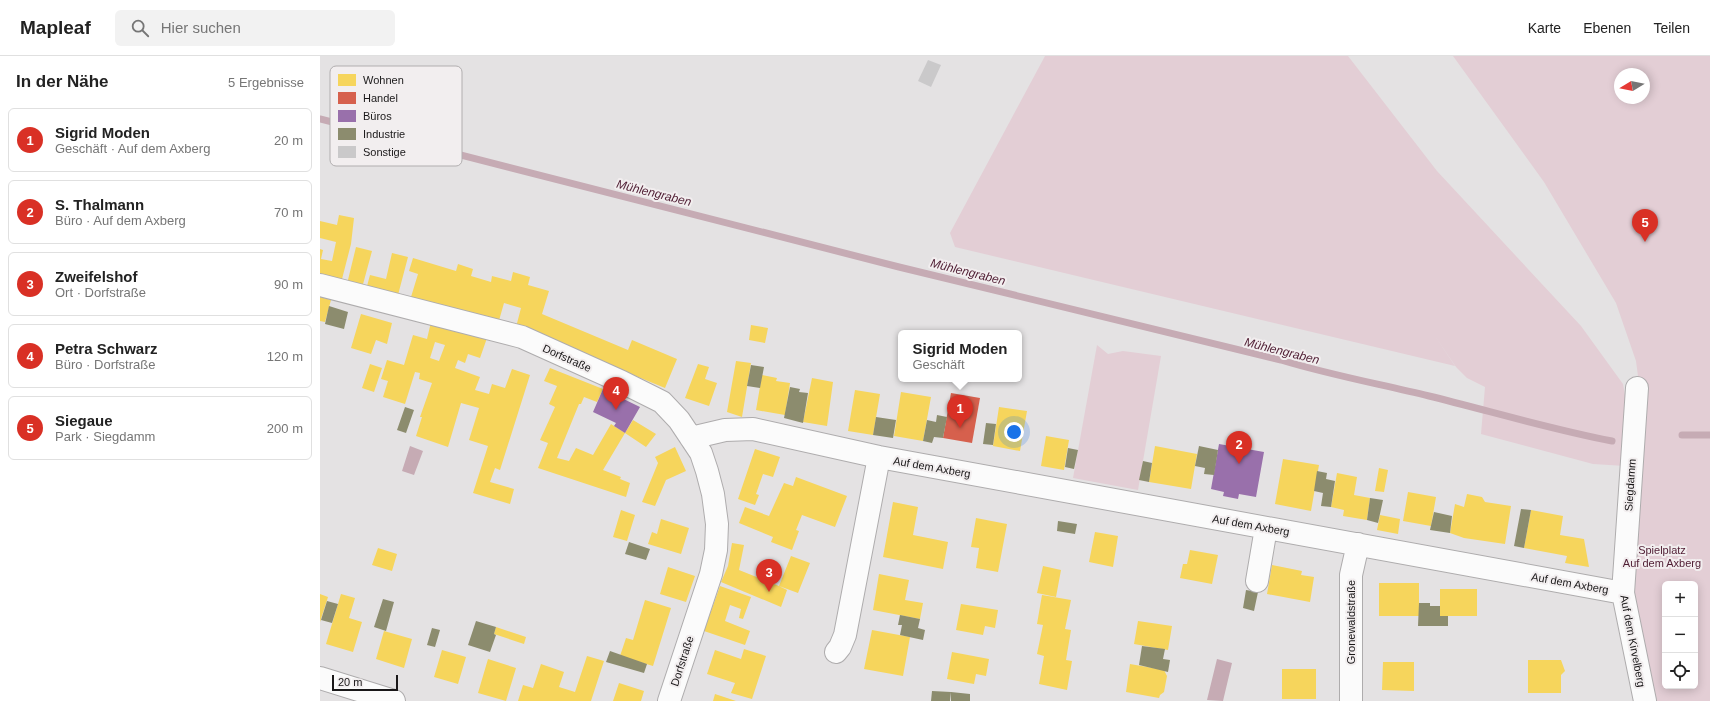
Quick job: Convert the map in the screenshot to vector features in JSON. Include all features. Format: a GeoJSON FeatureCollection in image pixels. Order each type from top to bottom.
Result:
{"type":"FeatureCollection","features":[{"type":"Feature","properties":{"kind":"street","name":"Dorfstraße"},"geometry":{"type":"LineString","coordinates":[[320,285],[522,337],[622,382],[662,402],[679,420],[702,453],[713,494],[717,524],[716,550],[711,574],[669,701]]}},
{"type":"Feature","properties":{"kind":"street","name":"Siegdamm"},"geometry":{"type":"LineString","coordinates":[[1623,587],[1637,388]]}},
{"type":"Feature","properties":{"kind":"street","name":"Auf dem Axberg"},"geometry":{"type":"LineString","coordinates":[[691,438],[725,430],[753,429],[879,457],[1266,528],[1623,587]]}},
{"type":"Feature","properties":{"kind":"street","name":"Auf dem Axberg"},"geometry":{"type":"LineString","coordinates":[[836,652],[845,635],[879,457]]}},
{"type":"Feature","properties":{"kind":"street"},"geometry":{"type":"LineString","coordinates":[[1257,580],[1266,528]]}},
{"type":"Feature","properties":{"kind":"street","name":"Gronewaldstraße"},"geometry":{"type":"LineString","coordinates":[[1351,701],[1351,575],[1358,544]]}},
{"type":"Feature","properties":{"kind":"street","name":"Auf dem Kirvelberg"},"geometry":{"type":"LineString","coordinates":[[1623,587],[1645,701]]}},
{"type":"Feature","properties":{"kind":"street"},"geometry":{"type":"LineString","coordinates":[[320,678],[394,701]]}},
{"type":"Feature","properties":{"kind":"green space"},"geometry":{"type":"Polygon","coordinates":[[[1045,56],[1348,56],[1437,171],[1581,326],[1623,384],[1629,418],[1625,466],[1593,464],[1481,434],[1485,387],[1467,378],[1456,367],[1435,336],[1455,366],[955,247],[950,233],[1045,56]]]}},
{"type":"Feature","properties":{"kind":"green space","name":"Spielplatz Auf dem Axberg"},"geometry":{"type":"Polygon","coordinates":[[[1453,56],[1710,56],[1710,701],[1652,701],[1633,597],[1642,406],[1636,361],[1616,303],[1544,182],[1453,56]]]}},
{"type":"Feature","properties":{"kind":"green space"},"geometry":{"type":"Polygon","coordinates":[[[1097,345],[1108,354],[1123,351],[1161,356],[1138,490],[1073,478],[1097,345]]]}},
{"type":"Feature","properties":{"kind":"shaded area"},"geometry":{"type":"Polygon","coordinates":[[[410,446],[423,451],[414,475],[402,471],[410,446]]]}},
{"type":"Feature","properties":{"kind":"shaded area"},"geometry":{"type":"Polygon","coordinates":[[[1217,659],[1232,663],[1223,701],[1207,700],[1217,659]]]}},
{"type":"Feature","properties":{"kind":"building: Wohnen"},"geometry":{"type":"Polygon","coordinates":[[[339,215],[354,218],[351,244],[341,283],[320,276],[320,249],[323,250],[321,259],[332,261],[336,242],[320,238],[320,221],[337,225],[339,215]]]}},
{"type":"Feature","properties":{"kind":"building: Wohnen"},"geometry":{"type":"Polygon","coordinates":[[[356,247],[372,251],[362,288],[347,284],[356,247]]]}},
{"type":"Feature","properties":{"kind":"building: Wohnen"},"geometry":{"type":"Polygon","coordinates":[[[392,253],[408,257],[398,295],[367,286],[370,275],[386,279],[392,253]]]}},
{"type":"Feature","properties":{"kind":"building: Wohnen"},"geometry":{"type":"Polygon","coordinates":[[[413,258],[456,271],[458,264],[473,269],[471,276],[491,282],[492,276],[511,281],[513,272],[530,277],[528,285],[549,291],[542,314],[628,350],[632,340],[677,359],[665,388],[516,327],[521,308],[504,303],[498,324],[411,297],[418,274],[409,271],[413,258]]]}},
{"type":"Feature","properties":{"kind":"building: Wohnen"},"geometry":{"type":"Polygon","coordinates":[[[320,297],[331,300],[325,322],[320,321],[320,297]]]}},
{"type":"Feature","properties":{"kind":"building: Wohnen"},"geometry":{"type":"Polygon","coordinates":[[[361,314],[392,323],[387,344],[376,340],[371,354],[351,348],[361,314]]]}},
{"type":"Feature","properties":{"kind":"building: Wohnen"},"geometry":{"type":"Polygon","coordinates":[[[431,322],[487,338],[480,358],[468,354],[465,363],[458,360],[455,368],[480,377],[475,390],[489,394],[492,384],[505,388],[512,369],[530,375],[500,470],[495,468],[490,482],[514,489],[510,504],[473,493],[488,446],[469,440],[479,408],[461,403],[448,447],[416,436],[422,417],[420,417],[432,383],[419,379],[420,373],[415,372],[405,404],[383,397],[388,381],[381,379],[387,360],[404,365],[413,335],[427,339],[431,322]],[[435,342],[430,358],[439,361],[445,345],[435,342]]]}},
{"type":"Feature","properties":{"kind":"building: Wohnen"},"geometry":{"type":"Polygon","coordinates":[[[751,325],[768,328],[765,343],[749,340],[751,325]]]}},
{"type":"Feature","properties":{"kind":"building: Wohnen"},"geometry":{"type":"Polygon","coordinates":[[[736,361],[751,363],[742,417],[727,412],[736,361]]]}},
{"type":"Feature","properties":{"kind":"building: Wohnen"},"geometry":{"type":"Polygon","coordinates":[[[370,364],[382,368],[374,392],[362,388],[370,364]]]}},
{"type":"Feature","properties":{"kind":"building: Wohnen"},"geometry":{"type":"Polygon","coordinates":[[[698,364],[709,367],[705,379],[717,383],[709,406],[685,398],[698,364]]]}},
{"type":"Feature","properties":{"kind":"building: Wohnen"},"geometry":{"type":"Polygon","coordinates":[[[550,368],[603,389],[597,402],[584,397],[581,404],[579,404],[557,458],[569,461],[576,448],[593,455],[611,424],[625,433],[603,470],[621,477],[620,479],[630,483],[626,497],[538,468],[548,443],[540,440],[555,407],[549,404],[557,386],[544,381],[550,368]]]}},
{"type":"Feature","properties":{"kind":"building: Wohnen"},"geometry":{"type":"Polygon","coordinates":[[[762,375],[777,378],[776,381],[790,383],[785,415],[756,410],[762,375]]]}},
{"type":"Feature","properties":{"kind":"building: Wohnen"},"geometry":{"type":"Polygon","coordinates":[[[812,378],[833,382],[827,426],[803,422],[812,378]]]}},
{"type":"Feature","properties":{"kind":"building: Wohnen"},"geometry":{"type":"Polygon","coordinates":[[[855,390],[880,394],[873,435],[848,431],[855,390]]]}},
{"type":"Feature","properties":{"kind":"building: Wohnen"},"geometry":{"type":"Polygon","coordinates":[[[901,392],[931,397],[923,441],[894,436],[901,392]]]}},
{"type":"Feature","properties":{"kind":"building: Wohnen"},"geometry":{"type":"Polygon","coordinates":[[[999,407],[1027,411],[1020,451],[993,446],[999,407]]]}},
{"type":"Feature","properties":{"kind":"building: Wohnen"},"geometry":{"type":"Polygon","coordinates":[[[633,420],[656,434],[646,447],[625,433],[633,420]]]}},
{"type":"Feature","properties":{"kind":"building: Wohnen"},"geometry":{"type":"Polygon","coordinates":[[[1046,436],[1069,440],[1064,470],[1041,466],[1046,436]]]}},
{"type":"Feature","properties":{"kind":"building: Wohnen"},"geometry":{"type":"Polygon","coordinates":[[[1155,446],[1197,454],[1191,489],[1149,482],[1155,446]]]}},
{"type":"Feature","properties":{"kind":"building: Wohnen"},"geometry":{"type":"Polygon","coordinates":[[[675,447],[686,471],[666,480],[655,506],[642,502],[658,463],[655,457],[675,447]]]}},
{"type":"Feature","properties":{"kind":"building: Wohnen"},"geometry":{"type":"Polygon","coordinates":[[[755,449],[780,457],[773,477],[763,474],[756,494],[759,495],[755,505],[738,499],[755,449]]]}},
{"type":"Feature","properties":{"kind":"building: Wohnen"},"geometry":{"type":"Polygon","coordinates":[[[1283,459],[1319,465],[1311,511],[1275,504],[1283,459]]]}},
{"type":"Feature","properties":{"kind":"building: Wohnen"},"geometry":{"type":"Polygon","coordinates":[[[1379,468],[1388,470],[1384,492],[1375,491],[1379,468]]]}},
{"type":"Feature","properties":{"kind":"building: Wohnen"},"geometry":{"type":"Polygon","coordinates":[[[1337,473],[1357,477],[1354,495],[1370,498],[1367,520],[1343,516],[1344,510],[1331,507],[1337,473]]]}},
{"type":"Feature","properties":{"kind":"building: Wohnen"},"geometry":{"type":"Polygon","coordinates":[[[796,477],[847,496],[835,527],[802,515],[796,530],[799,531],[792,550],[771,542],[773,537],[739,523],[745,507],[769,516],[784,483],[793,486],[796,477]]]}},
{"type":"Feature","properties":{"kind":"building: Wohnen"},"geometry":{"type":"Polygon","coordinates":[[[1408,492],[1436,497],[1431,526],[1403,521],[1408,492]]]}},
{"type":"Feature","properties":{"kind":"building: Wohnen"},"geometry":{"type":"Polygon","coordinates":[[[1467,494],[1482,497],[1485,502],[1511,506],[1505,544],[1464,538],[1450,533],[1455,504],[1464,507],[1467,494]]]}},
{"type":"Feature","properties":{"kind":"building: Wohnen"},"geometry":{"type":"Polygon","coordinates":[[[893,502],[918,507],[913,535],[948,542],[943,569],[883,557],[893,502]]]}},
{"type":"Feature","properties":{"kind":"building: Wohnen"},"geometry":{"type":"Polygon","coordinates":[[[621,510],[635,515],[627,541],[613,537],[621,510]]]}},
{"type":"Feature","properties":{"kind":"building: Wohnen"},"geometry":{"type":"Polygon","coordinates":[[[1531,510],[1563,516],[1560,535],[1584,539],[1589,567],[1565,563],[1567,556],[1524,548],[1531,510]]]}},
{"type":"Feature","properties":{"kind":"building: Wohnen"},"geometry":{"type":"Polygon","coordinates":[[[1380,515],[1400,519],[1398,534],[1377,530],[1380,515]]]}},
{"type":"Feature","properties":{"kind":"building: Wohnen"},"geometry":{"type":"Polygon","coordinates":[[[976,518],[1007,524],[998,572],[976,568],[979,548],[971,547],[976,518]]]}},
{"type":"Feature","properties":{"kind":"building: Wohnen"},"geometry":{"type":"Polygon","coordinates":[[[661,519],[689,528],[681,554],[648,544],[652,532],[657,534],[661,519]]]}},
{"type":"Feature","properties":{"kind":"building: Wohnen"},"geometry":{"type":"Polygon","coordinates":[[[1095,532],[1118,536],[1113,567],[1089,562],[1095,532]]]}},
{"type":"Feature","properties":{"kind":"building: Wohnen"},"geometry":{"type":"Polygon","coordinates":[[[732,543],[744,545],[739,570],[787,590],[781,607],[721,582],[728,566],[732,543]]]}},
{"type":"Feature","properties":{"kind":"building: Wohnen"},"geometry":{"type":"Polygon","coordinates":[[[378,548],[397,554],[392,571],[372,565],[378,548]]]}},
{"type":"Feature","properties":{"kind":"building: Wohnen"},"geometry":{"type":"Polygon","coordinates":[[[1190,550],[1218,555],[1212,584],[1180,578],[1183,564],[1187,564],[1190,550]]]}},
{"type":"Feature","properties":{"kind":"building: Wohnen"},"geometry":{"type":"Polygon","coordinates":[[[791,556],[810,563],[798,593],[779,586],[791,556]]]}},
{"type":"Feature","properties":{"kind":"building: Wohnen"},"geometry":{"type":"Polygon","coordinates":[[[1272,565],[1302,571],[1301,575],[1314,577],[1310,602],[1267,594],[1272,565]]]}},
{"type":"Feature","properties":{"kind":"building: Wohnen"},"geometry":{"type":"Polygon","coordinates":[[[1043,566],[1061,570],[1056,597],[1037,593],[1043,566]]]}},
{"type":"Feature","properties":{"kind":"building: Wohnen"},"geometry":{"type":"Polygon","coordinates":[[[668,567],[695,576],[686,602],[660,594],[668,567]]]}},
{"type":"Feature","properties":{"kind":"building: Wohnen"},"geometry":{"type":"Polygon","coordinates":[[[879,574],[909,580],[905,600],[923,603],[920,619],[873,610],[879,574]]]}},
{"type":"Feature","properties":{"kind":"building: Wohnen"},"geometry":{"type":"Polygon","coordinates":[[[1379,583],[1419,583],[1419,616],[1379,616],[1379,583]]]}},
{"type":"Feature","properties":{"kind":"building: Wohnen"},"geometry":{"type":"Polygon","coordinates":[[[720,586],[751,597],[743,619],[739,618],[741,609],[730,605],[725,621],[750,631],[745,645],[704,631],[720,586]]]}},
{"type":"Feature","properties":{"kind":"building: Wohnen"},"geometry":{"type":"Polygon","coordinates":[[[1440,589],[1477,589],[1477,616],[1440,616],[1440,589]]]}},
{"type":"Feature","properties":{"kind":"building: Wohnen"},"geometry":{"type":"Polygon","coordinates":[[[320,594],[328,597],[320,622],[320,594]]]}},
{"type":"Feature","properties":{"kind":"building: Wohnen"},"geometry":{"type":"Polygon","coordinates":[[[341,594],[355,598],[349,618],[362,622],[353,652],[326,644],[341,594]]]}},
{"type":"Feature","properties":{"kind":"building: Wohnen"},"geometry":{"type":"Polygon","coordinates":[[[1042,595],[1071,600],[1065,629],[1071,630],[1066,660],[1072,661],[1067,690],[1039,684],[1044,656],[1037,654],[1043,625],[1037,624],[1042,595]]]}},
{"type":"Feature","properties":{"kind":"building: Wohnen"},"geometry":{"type":"Polygon","coordinates":[[[645,600],[671,608],[653,666],[620,656],[626,638],[633,640],[645,600]]]}},
{"type":"Feature","properties":{"kind":"building: Wohnen"},"geometry":{"type":"Polygon","coordinates":[[[961,604],[998,610],[995,628],[985,626],[983,635],[956,630],[961,604]]]}},
{"type":"Feature","properties":{"kind":"building: Wohnen"},"geometry":{"type":"Polygon","coordinates":[[[1138,621],[1172,626],[1168,650],[1134,644],[1138,621]]]}},
{"type":"Feature","properties":{"kind":"building: Wohnen"},"geometry":{"type":"Polygon","coordinates":[[[496,627],[526,637],[524,644],[494,634],[496,627]]]}},
{"type":"Feature","properties":{"kind":"building: Wohnen"},"geometry":{"type":"Polygon","coordinates":[[[872,630],[910,637],[903,676],[864,669],[872,630]]]}},
{"type":"Feature","properties":{"kind":"building: Wohnen"},"geometry":{"type":"Polygon","coordinates":[[[384,631],[412,639],[404,668],[376,659],[384,631]]]}},
{"type":"Feature","properties":{"kind":"building: Wohnen"},"geometry":{"type":"Polygon","coordinates":[[[744,649],[766,656],[752,699],[731,693],[735,683],[707,674],[715,650],[741,659],[744,649]]]}},
{"type":"Feature","properties":{"kind":"building: Wohnen"},"geometry":{"type":"Polygon","coordinates":[[[442,650],[466,657],[458,684],[434,677],[442,650]]]}},
{"type":"Feature","properties":{"kind":"building: Wohnen"},"geometry":{"type":"Polygon","coordinates":[[[952,652],[989,659],[986,676],[976,674],[974,684],[947,679],[952,652]]]}},
{"type":"Feature","properties":{"kind":"building: Wohnen"},"geometry":{"type":"Polygon","coordinates":[[[587,656],[604,661],[591,701],[518,701],[523,685],[533,688],[541,664],[564,672],[559,687],[575,692],[587,656]]]}},
{"type":"Feature","properties":{"kind":"building: Wohnen"},"geometry":{"type":"Polygon","coordinates":[[[488,659],[516,668],[506,701],[478,693],[488,659]]]}},
{"type":"Feature","properties":{"kind":"building: Wohnen"},"geometry":{"type":"Polygon","coordinates":[[[1528,660],[1561,660],[1565,671],[1561,675],[1561,693],[1528,693],[1528,660]]]}},
{"type":"Feature","properties":{"kind":"building: Wohnen"},"geometry":{"type":"Polygon","coordinates":[[[1383,662],[1414,662],[1414,691],[1382,690],[1383,662]]]}},
{"type":"Feature","properties":{"kind":"building: Wohnen"},"geometry":{"type":"Polygon","coordinates":[[[1130,664],[1164,670],[1167,676],[1164,692],[1159,698],[1126,692],[1130,664]]]}},
{"type":"Feature","properties":{"kind":"building: Wohnen"},"geometry":{"type":"Polygon","coordinates":[[[1282,669],[1316,669],[1316,699],[1282,699],[1282,669]]]}},
{"type":"Feature","properties":{"kind":"building: Wohnen"},"geometry":{"type":"Polygon","coordinates":[[[619,683],[644,691],[641,701],[613,701],[619,683]]]}},
{"type":"Feature","properties":{"kind":"building: Wohnen"},"geometry":{"type":"Polygon","coordinates":[[[715,694],[736,701],[713,701],[715,694]]]}},
{"type":"Feature","properties":{"kind":"building: Handel"},"geometry":{"type":"Polygon","coordinates":[[[951,393],[980,398],[972,443],[943,438],[951,393]]]}},
{"type":"Feature","properties":{"kind":"building: Büros"},"geometry":{"type":"Polygon","coordinates":[[[603,389],[640,407],[625,433],[614,426],[616,423],[593,412],[603,389]]]}},
{"type":"Feature","properties":{"kind":"building: Büros"},"geometry":{"type":"Polygon","coordinates":[[[1219,444],[1264,452],[1256,497],[1239,494],[1238,499],[1223,496],[1224,492],[1211,489],[1219,444]]]}},
{"type":"Feature","properties":{"kind":"building: Industrie"},"geometry":{"type":"Polygon","coordinates":[[[329,306],[348,312],[344,329],[325,324],[329,306]]]}},
{"type":"Feature","properties":{"kind":"building: Industrie"},"geometry":{"type":"Polygon","coordinates":[[[751,365],[764,367],[760,388],[747,386],[751,365]]]}},
{"type":"Feature","properties":{"kind":"building: Industrie"},"geometry":{"type":"Polygon","coordinates":[[[790,387],[800,389],[799,392],[808,393],[803,423],[784,418],[790,387]]]}},
{"type":"Feature","properties":{"kind":"building: Industrie"},"geometry":{"type":"Polygon","coordinates":[[[405,407],[414,410],[406,433],[397,430],[405,407]]]}},
{"type":"Feature","properties":{"kind":"building: Industrie"},"geometry":{"type":"Polygon","coordinates":[[[937,415],[947,417],[943,438],[934,437],[932,443],[923,441],[927,420],[936,422],[937,415]]]}},
{"type":"Feature","properties":{"kind":"building: Industrie"},"geometry":{"type":"Polygon","coordinates":[[[876,417],[896,420],[893,438],[873,435],[876,417]]]}},
{"type":"Feature","properties":{"kind":"building: Industrie"},"geometry":{"type":"Polygon","coordinates":[[[986,423],[996,424],[993,445],[983,444],[986,423]]]}},
{"type":"Feature","properties":{"kind":"building: Industrie"},"geometry":{"type":"Polygon","coordinates":[[[1199,446],[1218,450],[1214,475],[1204,474],[1205,468],[1195,466],[1199,446]]]}},
{"type":"Feature","properties":{"kind":"building: Industrie"},"geometry":{"type":"Polygon","coordinates":[[[1068,448],[1078,450],[1074,469],[1065,467],[1068,448]]]}},
{"type":"Feature","properties":{"kind":"building: Industrie"},"geometry":{"type":"Polygon","coordinates":[[[1143,461],[1152,463],[1149,482],[1139,480],[1143,461]]]}},
{"type":"Feature","properties":{"kind":"building: Industrie"},"geometry":{"type":"Polygon","coordinates":[[[1317,471],[1327,473],[1326,479],[1335,481],[1331,507],[1321,506],[1323,493],[1314,491],[1317,471]]]}},
{"type":"Feature","properties":{"kind":"building: Industrie"},"geometry":{"type":"Polygon","coordinates":[[[1370,498],[1383,500],[1378,523],[1367,520],[1370,498]]]}},
{"type":"Feature","properties":{"kind":"building: Industrie"},"geometry":{"type":"Polygon","coordinates":[[[1521,509],[1531,510],[1524,548],[1514,546],[1521,509]]]}},
{"type":"Feature","properties":{"kind":"building: Industrie"},"geometry":{"type":"Polygon","coordinates":[[[1434,512],[1452,516],[1450,533],[1430,530],[1434,512]]]}},
{"type":"Feature","properties":{"kind":"building: Industrie"},"geometry":{"type":"Polygon","coordinates":[[[1058,521],[1077,524],[1075,534],[1057,531],[1058,521]]]}},
{"type":"Feature","properties":{"kind":"building: Industrie"},"geometry":{"type":"Polygon","coordinates":[[[629,542],[650,549],[646,560],[625,554],[629,542]]]}},
{"type":"Feature","properties":{"kind":"building: Industrie"},"geometry":{"type":"Polygon","coordinates":[[[1246,590],[1258,592],[1254,611],[1243,608],[1246,590]]]}},
{"type":"Feature","properties":{"kind":"building: Industrie"},"geometry":{"type":"Polygon","coordinates":[[[383,599],[394,602],[386,631],[374,627],[383,599]]]}},
{"type":"Feature","properties":{"kind":"building: Industrie"},"geometry":{"type":"Polygon","coordinates":[[[327,601],[338,604],[332,623],[321,620],[327,601]]]}},
{"type":"Feature","properties":{"kind":"building: Industrie"},"geometry":{"type":"Polygon","coordinates":[[[1419,603],[1430,603],[1430,606],[1440,606],[1440,616],[1448,616],[1448,626],[1418,626],[1419,603]]]}},
{"type":"Feature","properties":{"kind":"building: Industrie"},"geometry":{"type":"Polygon","coordinates":[[[900,615],[920,619],[918,628],[925,630],[923,640],[900,635],[902,625],[898,625],[900,615]]]}},
{"type":"Feature","properties":{"kind":"building: Industrie"},"geometry":{"type":"Polygon","coordinates":[[[476,621],[496,627],[494,634],[496,635],[490,652],[468,645],[476,621]]]}},
{"type":"Feature","properties":{"kind":"building: Industrie"},"geometry":{"type":"Polygon","coordinates":[[[432,628],[440,630],[435,647],[427,645],[432,628]]]}},
{"type":"Feature","properties":{"kind":"building: Industrie"},"geometry":{"type":"Polygon","coordinates":[[[1142,646],[1165,649],[1163,659],[1170,660],[1168,672],[1139,665],[1142,646]]]}},
{"type":"Feature","properties":{"kind":"building: Industrie"},"geometry":{"type":"Polygon","coordinates":[[[610,651],[647,664],[644,673],[606,662],[610,651]]]}},
{"type":"Feature","properties":{"kind":"building: Industrie"},"geometry":{"type":"Polygon","coordinates":[[[932,691],[951,692],[950,701],[931,701],[932,691]]]}},
{"type":"Feature","properties":{"kind":"building: Industrie"},"geometry":{"type":"Polygon","coordinates":[[[951,692],[970,694],[970,701],[951,701],[951,692]]]}},
{"type":"Feature","properties":{"kind":"building: Sonstige"},"geometry":{"type":"Polygon","coordinates":[[[928,60],[941,65],[931,87],[918,81],[928,60]]]}},
{"type":"Feature","properties":{"kind":"waterway","name":"Mühlengraben"},"geometry":{"type":"LineString","coordinates":[[320,119],[330,122]]}},
{"type":"Feature","properties":{"kind":"waterway","name":"Mühlengraben"},"geometry":{"type":"LineString","coordinates":[[462,155],[899,267],[1281,360],[1336,375],[1429,396],[1612,441]]}},
{"type":"Feature","properties":{"kind":"waterway","name":"Mühlengraben"},"geometry":{"type":"LineString","coordinates":[[1682,435],[1710,435]]}},
{"type":"Feature","properties":{"kind":"place","name":"Siegaue"},"geometry":{"type":"Point","coordinates":[1645,242]}},
{"type":"Feature","properties":{"kind":"place","name":"Petra Schwarz"},"geometry":{"type":"Point","coordinates":[616,410]}},
{"type":"Feature","properties":{"kind":"place","name":"Sigrid Moden"},"geometry":{"type":"Point","coordinates":[960,428]}},
{"type":"Feature","properties":{"kind":"place","name":"S. Thalmann"},"geometry":{"type":"Point","coordinates":[1239,464]}},
{"type":"Feature","properties":{"kind":"place","name":"Zweifelshof"},"geometry":{"type":"Point","coordinates":[769,592]}}]}
